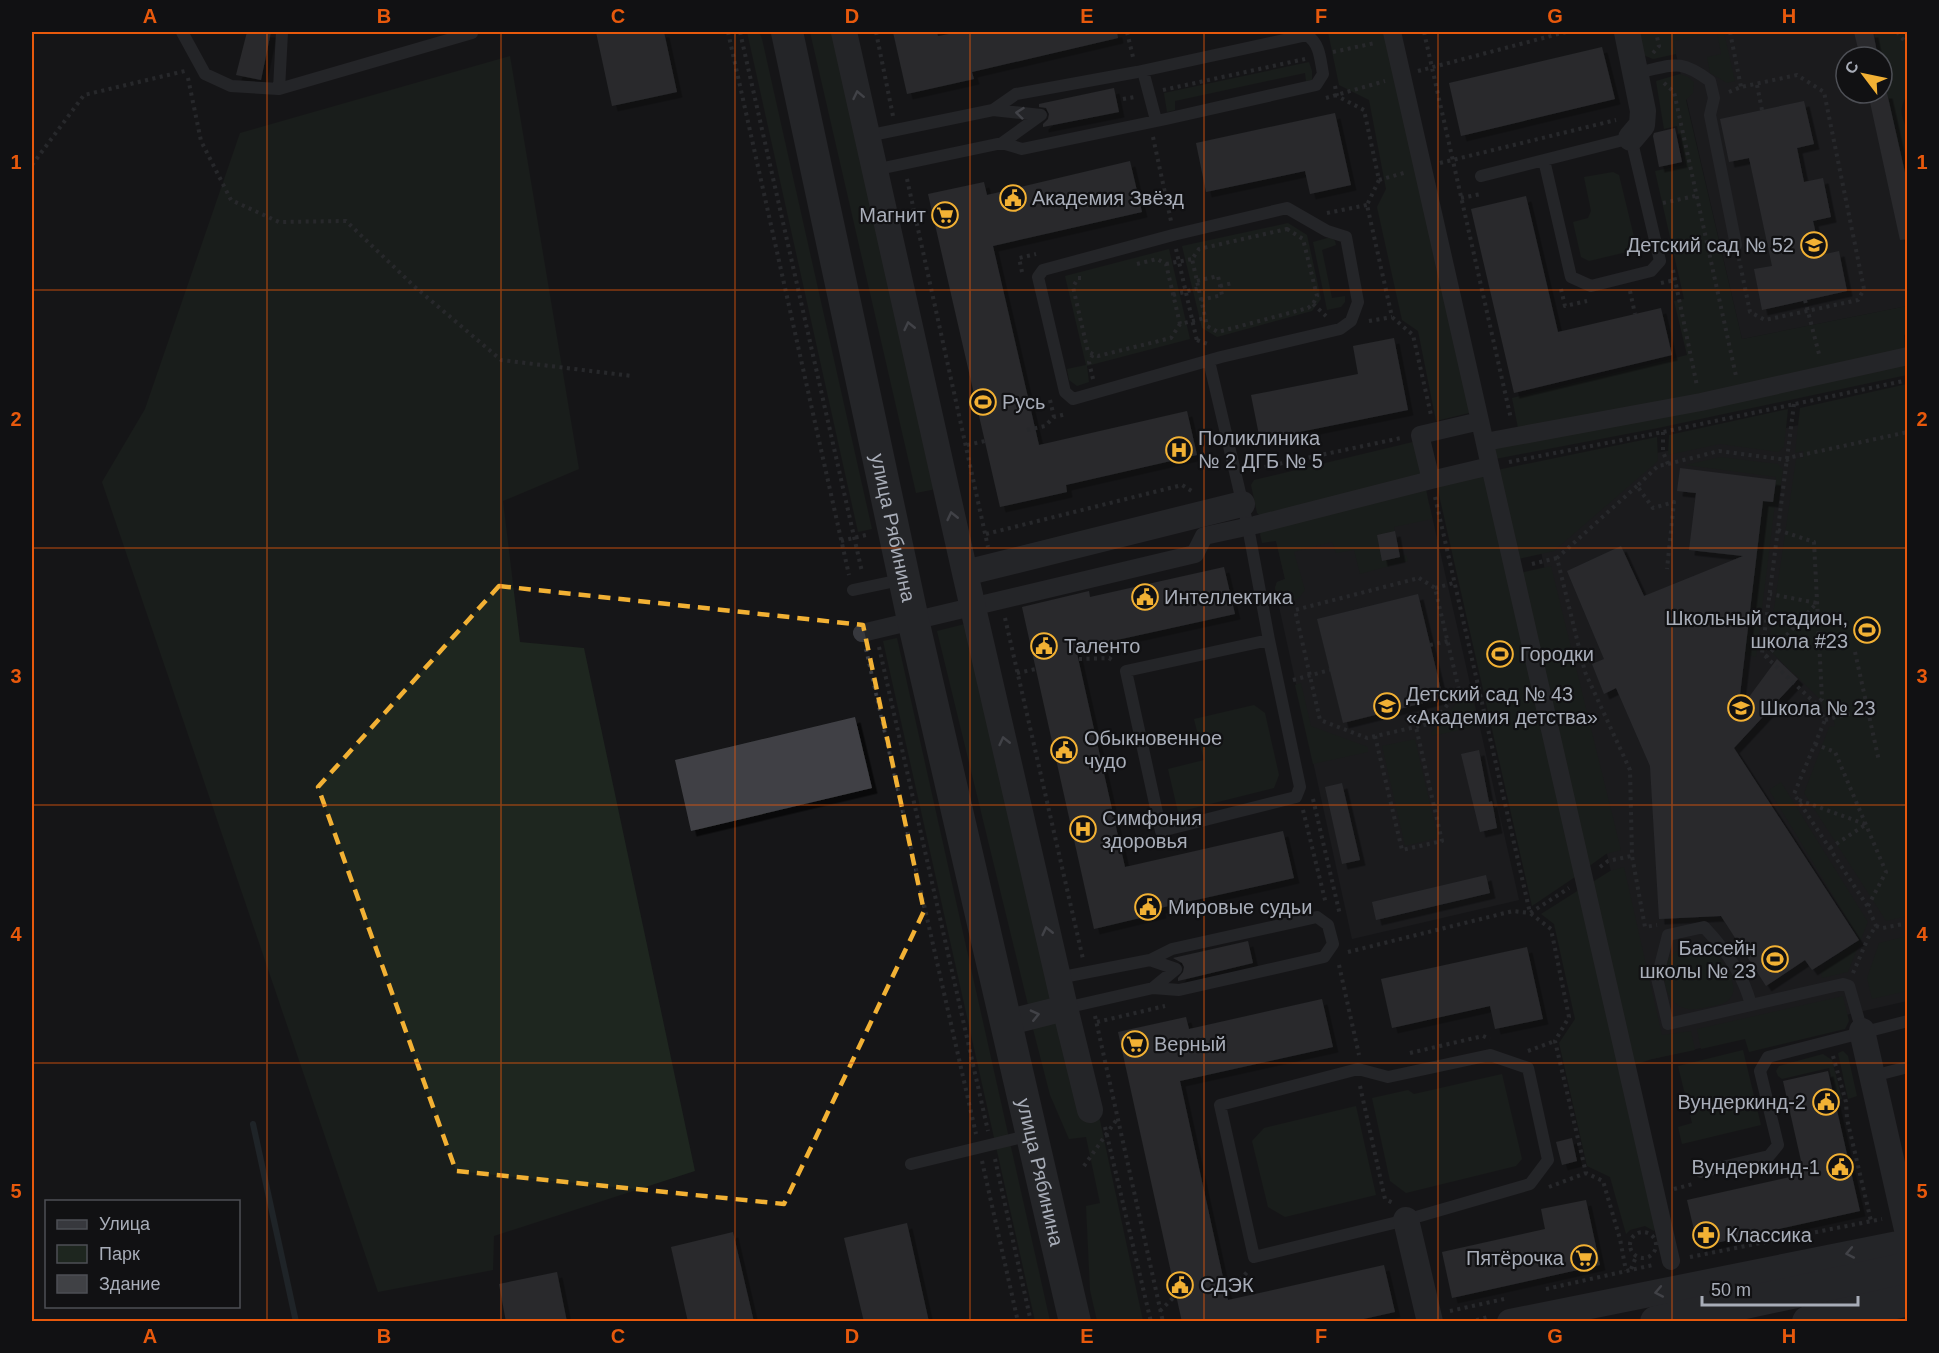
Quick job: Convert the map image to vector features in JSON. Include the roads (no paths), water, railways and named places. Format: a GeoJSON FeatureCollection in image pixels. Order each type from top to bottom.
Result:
{"type":"FeatureCollection","features":[{"type":"Feature","properties":{"kind":"street","name":"улица Рябинина"},"geometry":{"type":"LineString","coordinates":[[787,32],[913,620],[1075,1322]]}},
{"type":"Feature","properties":{"kind":"street"},"geometry":{"type":"LineString","coordinates":[[844,32],[965,573],[1090,1110]]}},
{"type":"Feature","properties":{"kind":"street"},"geometry":{"type":"LineString","coordinates":[[1627,32],[1643,72],[1642,125],[1629,128]]}},
{"type":"Feature","properties":{"kind":"street"},"geometry":{"type":"LineString","coordinates":[[1393,35],[1671,1261]]}},
{"type":"Feature","properties":{"kind":"street"},"geometry":{"type":"LineString","coordinates":[[1485,442],[1740,394],[1908,356]]}},
{"type":"Feature","properties":{"kind":"street"},"geometry":{"type":"LineString","coordinates":[[1431,480],[1427,433],[1480,421]]}},
{"type":"Feature","properties":{"kind":"street"},"geometry":{"type":"LineString","coordinates":[[965,573],[1245,515],[1431,480],[1490,466]]}},
{"type":"Feature","properties":{"kind":"street"},"geometry":{"type":"LineString","coordinates":[[868,631],[1195,554],[1204,536],[1245,515]]}},
{"type":"Feature","properties":{"kind":"street"},"geometry":{"type":"LineString","coordinates":[[1006,1023],[1065,1008]]}},
{"type":"Feature","properties":{"kind":"street"},"geometry":{"type":"LineString","coordinates":[[1862,1031],[1903,1190],[1908,1234]]}},
{"type":"Feature","properties":{"kind":"street"},"geometry":{"type":"LineString","coordinates":[[1412,1219],[1430,1322]]}},
{"type":"Feature","properties":{"kind":"street"},"geometry":{"type":"LineString","coordinates":[[1510,1322],[1908,1242]]}},
{"type":"Feature","properties":{"kind":"street"},"geometry":{"type":"LineString","coordinates":[[1656,1322],[1908,1268]]}},
{"type":"Feature","properties":{"kind":"street"},"geometry":{"type":"LineString","coordinates":[[1808,1322],[1908,1300]]}},
{"type":"Feature","properties":{"kind":"lane"},"geometry":{"type":"LineString","coordinates":[[182,32],[205,74],[231,86],[279,89],[472,33]]}},
{"type":"Feature","properties":{"kind":"lane"},"geometry":{"type":"LineString","coordinates":[[279,89],[282,32]]}},
{"type":"Feature","properties":{"kind":"lane"},"geometry":{"type":"LineString","coordinates":[[993,110],[1016,94],[1143,71],[1307,35],[1315,41],[1320,56],[1323,74],[1316,86],[1022,149],[1002,143]]}},
{"type":"Feature","properties":{"kind":"lane"},"geometry":{"type":"LineString","coordinates":[[1643,72],[1678,64],[1693,68],[1710,81],[1714,98],[1710,115],[1736,245]]}},
{"type":"Feature","properties":{"kind":"lane"},"geometry":{"type":"LineString","coordinates":[[1143,71],[1156,120]]}},
{"type":"Feature","properties":{"kind":"lane"},"geometry":{"type":"LineString","coordinates":[[867,136],[993,110],[1041,115],[1002,143],[874,170]]}},
{"type":"Feature","properties":{"kind":"lane"},"geometry":{"type":"LineString","coordinates":[[1480,176],[1544,160],[1629,128],[1660,261],[1651,270],[1591,286],[1571,277],[1544,160]]}},
{"type":"Feature","properties":{"kind":"lane"},"geometry":{"type":"LineString","coordinates":[[1287,208],[1327,231],[1346,237],[1358,302],[1351,321],[1340,329],[1209,361],[1073,399],[1065,392],[1038,277],[1042,270],[1287,208]]}},
{"type":"Feature","properties":{"kind":"lane"},"geometry":{"type":"LineString","coordinates":[[1209,361],[1245,515],[1300,787],[1296,797],[1161,831],[1126,671],[1269,640]]}},
{"type":"Feature","properties":{"kind":"lane"},"geometry":{"type":"LineString","coordinates":[[859,588],[905,579]]}},
{"type":"Feature","properties":{"kind":"lane"},"geometry":{"type":"LineString","coordinates":[[1058,978],[1150,960],[1172,949],[1317,916],[1328,925],[1333,944],[1324,957],[1179,990],[1153,988],[1065,1008]]}},
{"type":"Feature","properties":{"kind":"lane"},"geometry":{"type":"LineString","coordinates":[[1751,1005],[1747,990],[1720,944],[1704,927],[1668,935],[1657,978],[1668,1024],[1843,984],[1849,986],[1862,1031]]}},
{"type":"Feature","properties":{"kind":"lane"},"geometry":{"type":"LineString","coordinates":[[1150,960],[1176,969],[1153,988]]}},
{"type":"Feature","properties":{"kind":"lane"},"geometry":{"type":"LineString","coordinates":[[1701,1172],[1769,1156],[1778,1145],[1761,1071],[1768,1057],[1908,1021]]}},
{"type":"Feature","properties":{"kind":"lane"},"geometry":{"type":"LineString","coordinates":[[1490,1055],[1528,1068],[1548,1160],[1530,1184],[1412,1219],[1254,1257],[1220,1105],[1358,1069],[1388,1077],[1490,1055]]}},
{"type":"Feature","properties":{"kind":"lane"},"geometry":{"type":"LineString","coordinates":[[1873,1076],[1908,1067]]}},
{"type":"Feature","properties":{"kind":"lane"},"geometry":{"type":"LineString","coordinates":[[911,1164],[1031,1135]]}},
{"type":"Feature","properties":{"kind":"waterway"},"geometry":{"type":"LineString","coordinates":[[253,1124],[296,1322]]}},
{"type":"Feature","properties":{"kind":"place","name":"Академия Звёзд"},"geometry":{"type":"Point","coordinates":[1013,198]}},
{"type":"Feature","properties":{"kind":"place","name":"Магнит"},"geometry":{"type":"Point","coordinates":[945,215]}},
{"type":"Feature","properties":{"kind":"place","name":"Детский сад № 52"},"geometry":{"type":"Point","coordinates":[1814,245]}},
{"type":"Feature","properties":{"kind":"place","name":"Русь"},"geometry":{"type":"Point","coordinates":[983,402]}},
{"type":"Feature","properties":{"kind":"place","name":"Поликлиника № 2 ДГБ № 5"},"geometry":{"type":"Point","coordinates":[1179,450]}},
{"type":"Feature","properties":{"kind":"place","name":"Интеллектика"},"geometry":{"type":"Point","coordinates":[1145,597]}},
{"type":"Feature","properties":{"kind":"place","name":"Школьный стадион, школа #23"},"geometry":{"type":"Point","coordinates":[1867,630]}},
{"type":"Feature","properties":{"kind":"place","name":"Таленто"},"geometry":{"type":"Point","coordinates":[1044,646]}},
{"type":"Feature","properties":{"kind":"place","name":"Городки"},"geometry":{"type":"Point","coordinates":[1500,654]}},
{"type":"Feature","properties":{"kind":"place","name":"Детский сад № 43 «Академия детства»"},"geometry":{"type":"Point","coordinates":[1387,706]}},
{"type":"Feature","properties":{"kind":"place","name":"Школа № 23"},"geometry":{"type":"Point","coordinates":[1741,708]}},
{"type":"Feature","properties":{"kind":"place","name":"Обыкновенное чудо"},"geometry":{"type":"Point","coordinates":[1064,750]}},
{"type":"Feature","properties":{"kind":"place","name":"Симфония здоровья"},"geometry":{"type":"Point","coordinates":[1083,829]}},
{"type":"Feature","properties":{"kind":"place","name":"Мировые судьи"},"geometry":{"type":"Point","coordinates":[1148,907]}},
{"type":"Feature","properties":{"kind":"place","name":"Бассейн школы № 23"},"geometry":{"type":"Point","coordinates":[1775,959]}},
{"type":"Feature","properties":{"kind":"place","name":"Верный"},"geometry":{"type":"Point","coordinates":[1135,1044]}},
{"type":"Feature","properties":{"kind":"place","name":"Вундеркинд-2"},"geometry":{"type":"Point","coordinates":[1826,1102]}},
{"type":"Feature","properties":{"kind":"place","name":"Вундеркинд-1"},"geometry":{"type":"Point","coordinates":[1840,1167]}},
{"type":"Feature","properties":{"kind":"place","name":"Классика"},"geometry":{"type":"Point","coordinates":[1706,1235]}},
{"type":"Feature","properties":{"kind":"place","name":"Пятёрочка"},"geometry":{"type":"Point","coordinates":[1584,1258]}},
{"type":"Feature","properties":{"kind":"place","name":"СДЭК"},"geometry":{"type":"Point","coordinates":[1180,1285]}}]}
